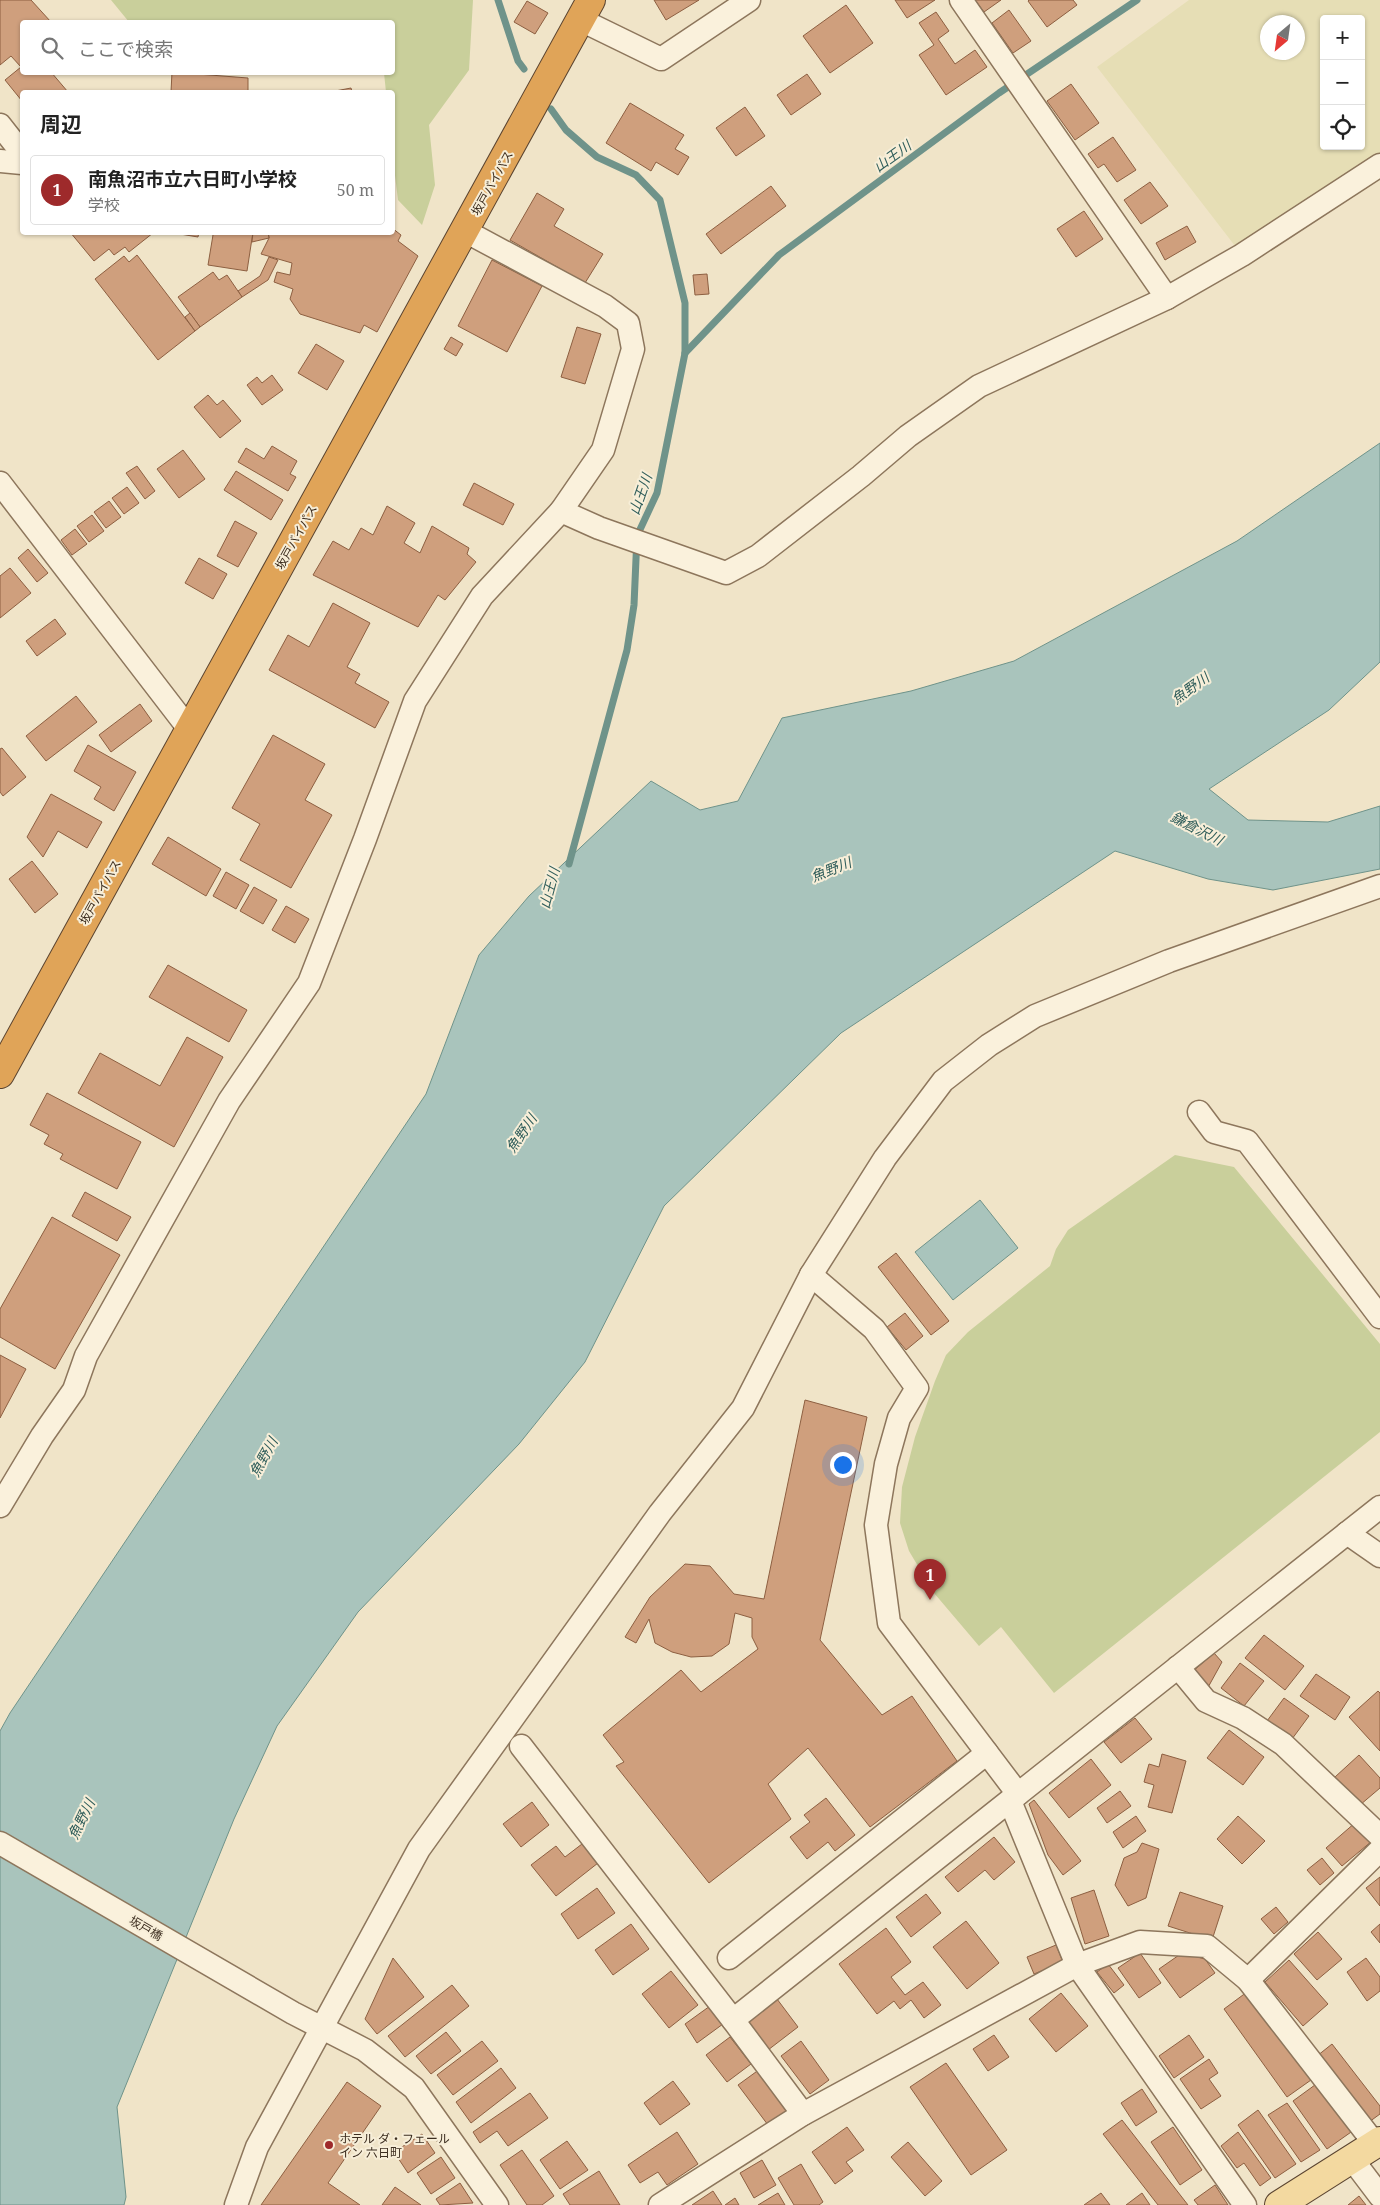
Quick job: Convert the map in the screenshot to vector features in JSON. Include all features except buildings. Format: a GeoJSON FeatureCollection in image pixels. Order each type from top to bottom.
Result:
{"type":"FeatureCollection","features":[{"type":"Feature","properties":{"kind":"highway","name":"坂戸バイパス"},"geometry":{"type":"LineString","coordinates":[[0,1074],[465,231],[585,7]]}},
{"type":"Feature","properties":{"kind":"main road"},"geometry":{"type":"LineString","coordinates":[[1278,2205],[1378,2143]]}},
{"type":"Feature","properties":{"kind":"street"},"geometry":{"type":"LineString","coordinates":[[585,7],[661,59],[749,0]]}},
{"type":"Feature","properties":{"kind":"street"},"geometry":{"type":"LineString","coordinates":[[961,0],[1167,298]]}},
{"type":"Feature","properties":{"kind":"street"},"geometry":{"type":"LineString","coordinates":[[0,125],[20,150]]}},
{"type":"Feature","properties":{"kind":"street"},"geometry":{"type":"LineString","coordinates":[[0,161],[20,162]]}},
{"type":"Feature","properties":{"kind":"street"},"geometry":{"type":"LineString","coordinates":[[561,511],[599,528],[726,573],[758,556],[861,476],[908,436],[979,386],[1167,298],[1242,255],[1380,165]]}},
{"type":"Feature","properties":{"kind":"street"},"geometry":{"type":"LineString","coordinates":[[0,1506],[42,1436],[74,1390],[86,1356],[228,1101],[309,983],[365,839],[415,701],[482,596],[561,511],[603,450],[633,349],[628,324],[605,306],[465,231]]}},
{"type":"Feature","properties":{"kind":"street"},"geometry":{"type":"LineString","coordinates":[[0,483],[189,729]]}},
{"type":"Feature","properties":{"kind":"street"},"geometry":{"type":"LineString","coordinates":[[236,2205],[257,2147],[419,1849],[660,1513],[743,1408],[811,1276],[885,1158],[943,1081],[989,1045],[1035,1016],[1168,960],[1380,886]]}},
{"type":"Feature","properties":{"kind":"street"},"geometry":{"type":"LineString","coordinates":[[1199,1112],[1214,1132],[1247,1141],[1380,1317]]}},
{"type":"Feature","properties":{"kind":"street"},"geometry":{"type":"LineString","coordinates":[[811,1276],[874,1329],[917,1388],[898,1418],[886,1464],[876,1525],[889,1623],[987,1754],[1014,1798],[1077,1965],[1244,2205]]}},
{"type":"Feature","properties":{"kind":"street"},"geometry":{"type":"LineString","coordinates":[[733,2020],[1380,1507]]}},
{"type":"Feature","properties":{"kind":"street"},"geometry":{"type":"LineString","coordinates":[[1347,1533],[1380,1556]]}},
{"type":"Feature","properties":{"kind":"street"},"geometry":{"type":"LineString","coordinates":[[1178,1667],[1206,1701],[1243,1718],[1283,1744],[1380,1836]]}},
{"type":"Feature","properties":{"kind":"street"},"geometry":{"type":"LineString","coordinates":[[521,1746],[733,2020],[803,2114]]}},
{"type":"Feature","properties":{"kind":"street"},"geometry":{"type":"LineString","coordinates":[[729,1958],[987,1754]]}},
{"type":"Feature","properties":{"kind":"street","name":"坂戸橋"},"geometry":{"type":"LineString","coordinates":[[0,1844],[293,2013],[365,2050],[414,2088],[497,2205]]}},
{"type":"Feature","properties":{"kind":"street"},"geometry":{"type":"LineString","coordinates":[[1248,1980],[1380,1850]]}},
{"type":"Feature","properties":{"kind":"street"},"geometry":{"type":"LineString","coordinates":[[660,2205],[803,2114],[1077,1965],[1140,1942],[1207,1946],[1248,1980],[1378,2143]]}},
{"type":"Feature","properties":{"kind":"street"},"geometry":{"type":"LineString","coordinates":[[1352,2159],[1380,2196]]}},
{"type":"Feature","properties":{"kind":"shaded area"},"geometry":{"type":"Polygon","coordinates":[[[1189,0],[1380,0],[1380,165],[1242,255],[1097,67],[1189,0]]]}},
{"type":"Feature","properties":{"kind":"green space"},"geometry":{"type":"Polygon","coordinates":[[[111,0],[473,0],[469,70],[429,125],[435,185],[422,225],[398,200],[395,176],[395,90],[386,90],[384,75],[395,75],[395,20],[127,20],[111,0]]]}},
{"type":"Feature","properties":{"kind":"green space"},"geometry":{"type":"Polygon","coordinates":[[[1175,1155],[1234,1167],[1380,1344],[1380,1432],[1054,1693],[1001,1627],[979,1646],[934,1593],[909,1551],[900,1523],[902,1487],[915,1437],[946,1355],[968,1332],[1050,1266],[1056,1249],[1068,1230],[1175,1155]]]}},
{"type":"Feature","properties":{"kind":"water"},"geometry":{"type":"Polygon","coordinates":[[[1380,443],[1380,662],[1329,710],[1209,789],[1248,820],[1328,822],[1380,806],[1380,869],[1273,890],[1208,879],[1115,851],[841,1033],[664,1206],[585,1362],[519,1444],[358,1612],[277,1726],[234,1819],[117,2107],[126,2197],[124,2205],[0,2205],[0,1731],[10,1713],[426,1094],[479,955],[529,896],[651,781],[700,810],[738,801],[782,718],[911,691],[1014,661],[1237,541],[1380,443]]]}},
{"type":"Feature","properties":{"kind":"water"},"geometry":{"type":"Polygon","coordinates":[[[980,1200],[1018,1248],[953,1300],[915,1252],[980,1200]]]}},
{"type":"Feature","properties":{"kind":"waterway"},"geometry":{"type":"LineString","coordinates":[[498,0],[518,61],[524,69]]}},
{"type":"Feature","properties":{"kind":"waterway","name":"山王川"},"geometry":{"type":"LineString","coordinates":[[685,353],[779,255],[999,93],[1137,0]]}},
{"type":"Feature","properties":{"kind":"waterway","name":"山王川"},"geometry":{"type":"LineString","coordinates":[[551,109],[566,130],[597,157],[636,175],[660,200],[685,303],[685,353],[657,493],[637,536],[634,605],[627,650],[569,864]]}},
{"type":"Feature","properties":{"kind":"place","name":"南魚沼市立六日町小学校"},"geometry":{"type":"Point","coordinates":[930,1600]}},
{"type":"Feature","properties":{"kind":"place","name":"ホテル ダ・フェール イン 六日町"},"geometry":{"type":"Point","coordinates":[329,2145]}},
{"type":"Feature","properties":{"kind":"water label","name":"魚野川"},"geometry":{"type":"Point","coordinates":[1190,688]}},
{"type":"Feature","properties":{"kind":"water label","name":"鎌倉沢川"},"geometry":{"type":"Point","coordinates":[1197,828]}},
{"type":"Feature","properties":{"kind":"water label","name":"魚野川"},"geometry":{"type":"Point","coordinates":[831,869]}},
{"type":"Feature","properties":{"kind":"water label","name":"魚野川"},"geometry":{"type":"Point","coordinates":[521,1133]}},
{"type":"Feature","properties":{"kind":"water label","name":"魚野川"},"geometry":{"type":"Point","coordinates":[263,1457]}},
{"type":"Feature","properties":{"kind":"water label","name":"魚野川"},"geometry":{"type":"Point","coordinates":[81,1819]}}]}
